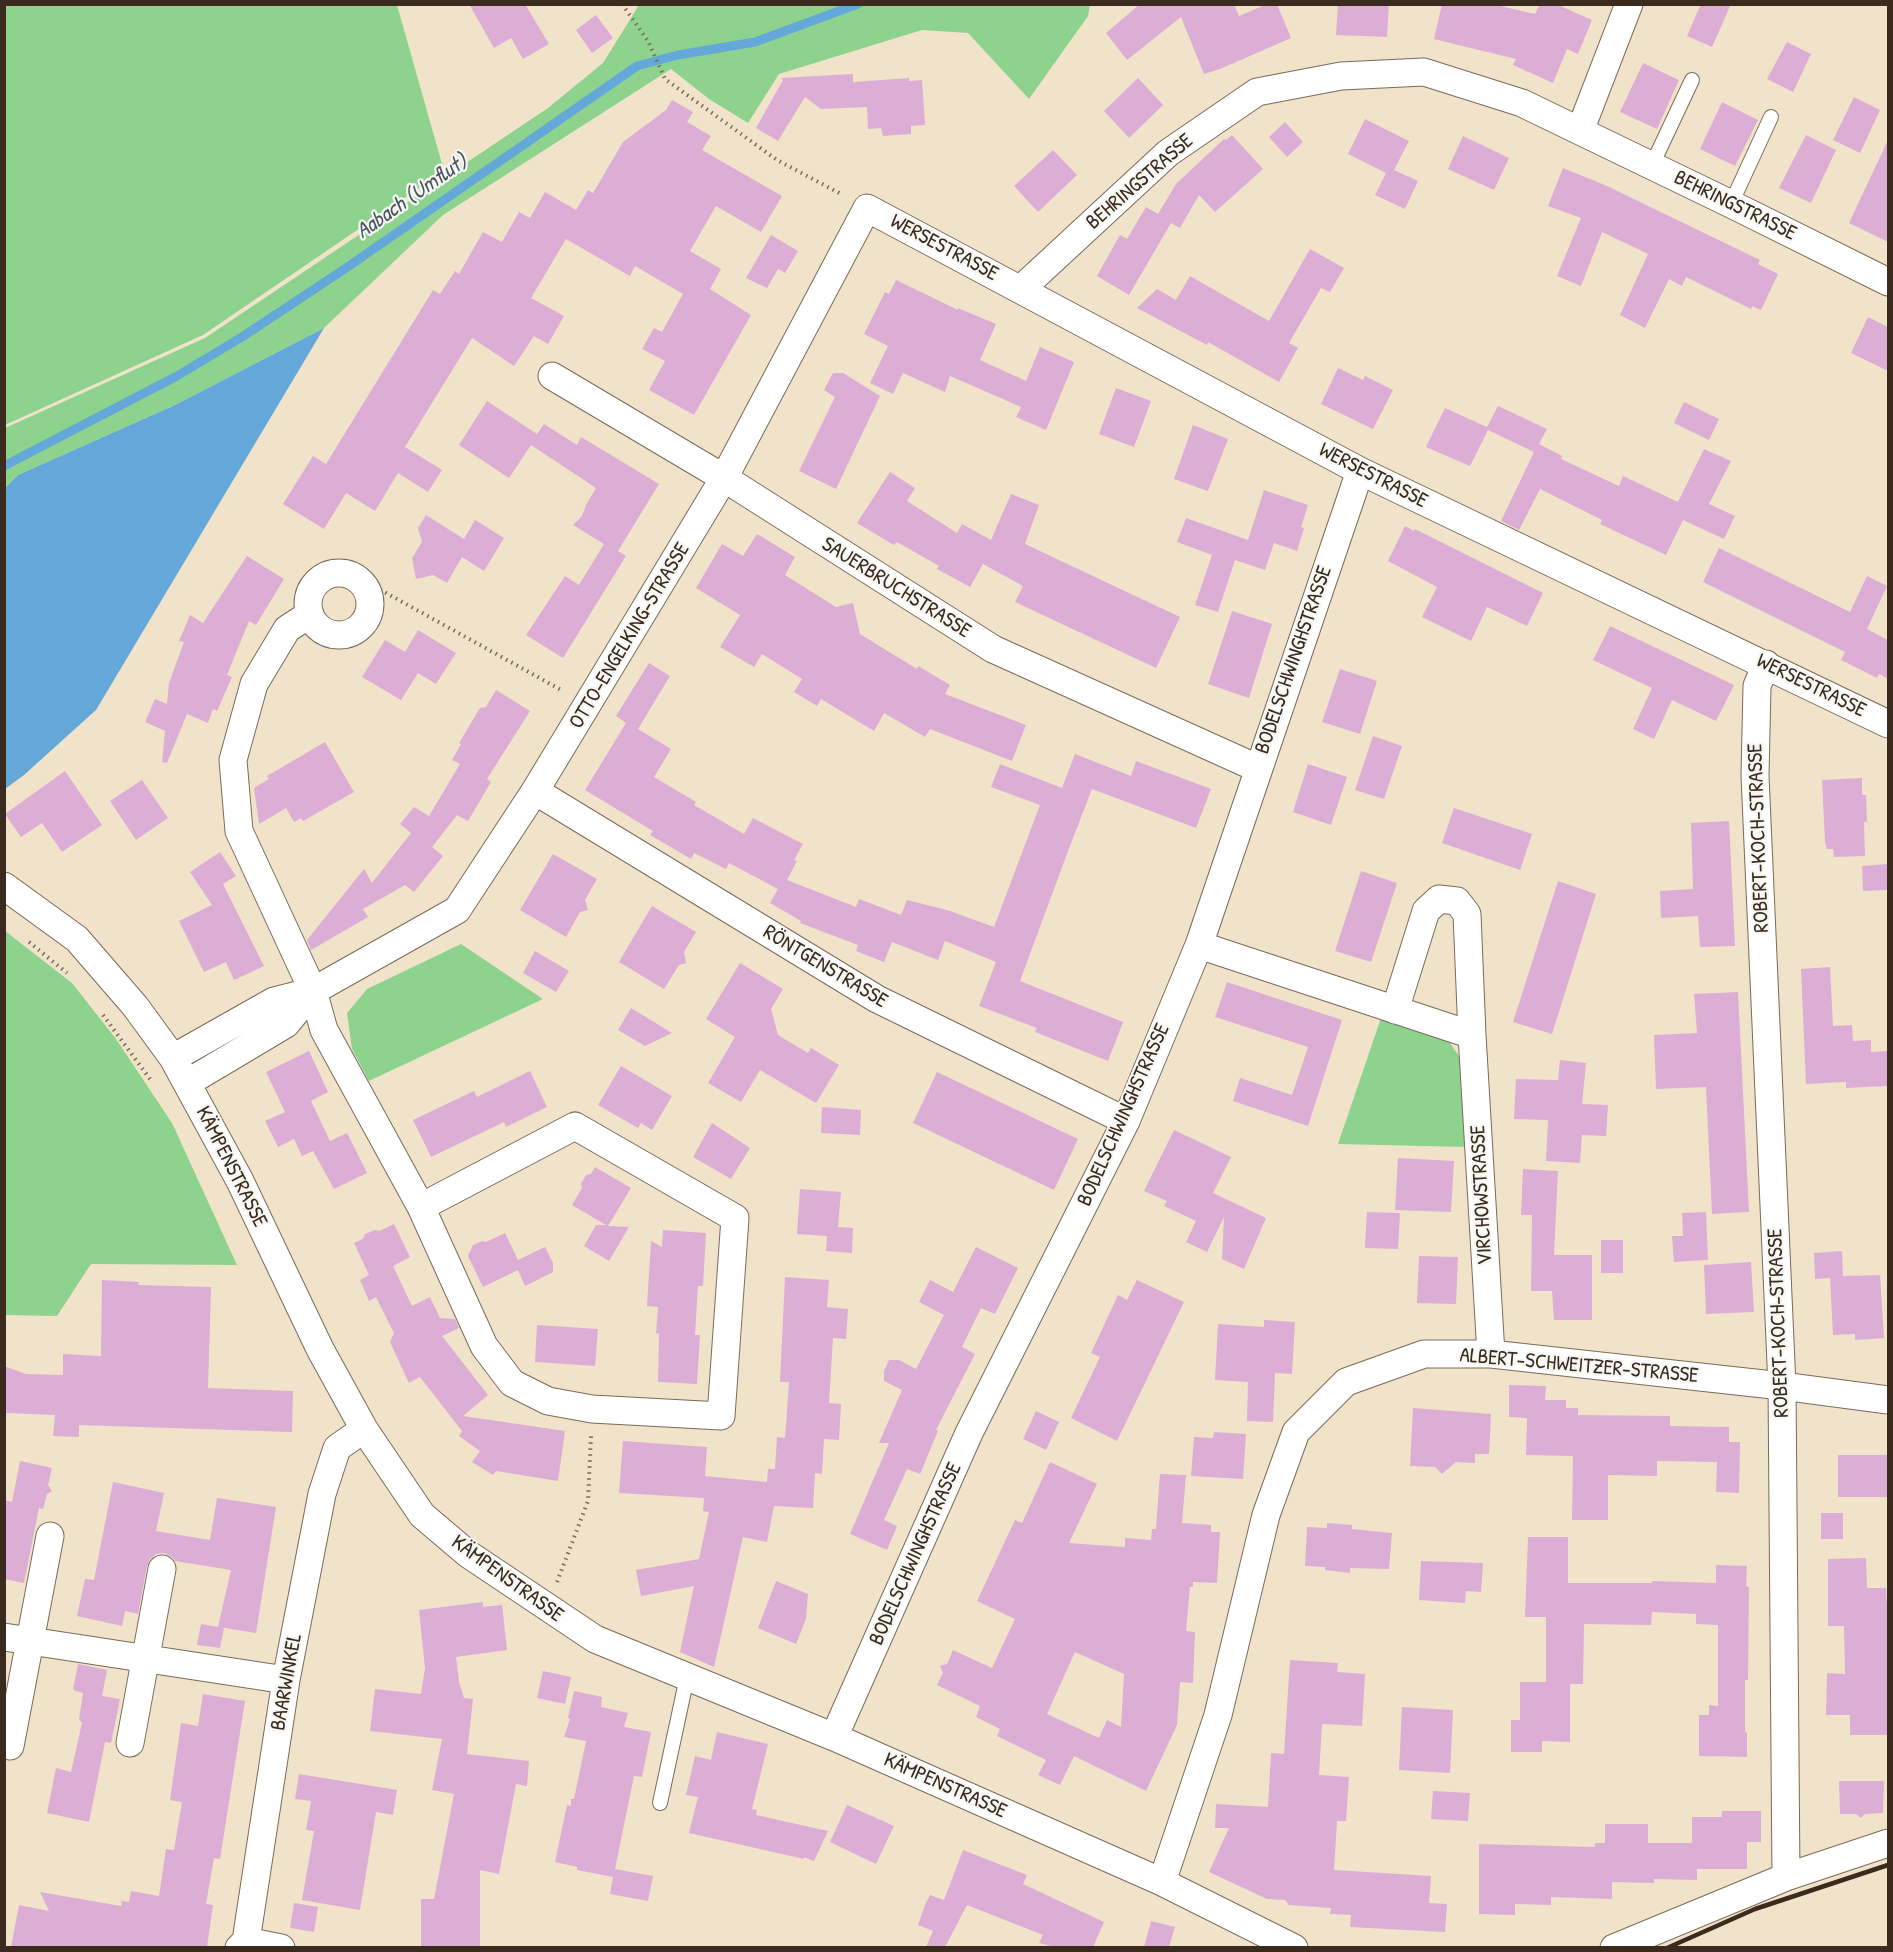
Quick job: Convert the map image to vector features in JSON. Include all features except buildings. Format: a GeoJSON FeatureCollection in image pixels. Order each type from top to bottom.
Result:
{"type":"FeatureCollection","features":[{"type":"Feature","properties":{"kind":"street"},"geometry":{"type":"LineString","coordinates":[[1580,131],[1629,4]]}},
{"type":"Feature","properties":{"kind":"street","name":"BEHRINGSTRASSE"},"geometry":{"type":"LineString","coordinates":[[1021,289],[1168,153],[1257,92],[1341,76],[1424,72],[1522,104],[1652,165],[1888,282]]}},
{"type":"Feature","properties":{"kind":"street","name":"WERSESTRASSE"},"geometry":{"type":"LineString","coordinates":[[867,208],[1360,471],[1888,724]]}},
{"type":"Feature","properties":{"kind":"street","name":"OTTO-ENGELKING-STRASSE"},"geometry":{"type":"LineString","coordinates":[[173,1058],[274,1001],[313,991],[457,910],[535,791],[724,478],[867,208]]}},
{"type":"Feature","properties":{"kind":"street","name":"SAUERBRUCHSTRASSE"},"geometry":{"type":"LineString","coordinates":[[552,376],[724,478],[993,649],[1257,768]]}},
{"type":"Feature","properties":{"kind":"street","name":"BODELSCHWINGHSTRASSE"},"geometry":{"type":"LineString","coordinates":[[834,1737],[969,1433],[1126,1121],[1199,945],[1257,768],[1360,471]]}},
{"type":"Feature","properties":{"kind":"street"},"geometry":{"type":"LineString","coordinates":[[345,573],[355,576],[364,584],[369,593],[369,615],[355,631],[334,634],[323,631],[315,624],[310,614],[308,603],[310,592],[315,583],[324,576],[345,573]]}},
{"type":"Feature","properties":{"kind":"street"},"geometry":{"type":"LineString","coordinates":[[310,614],[287,629],[254,684],[233,760],[239,831],[313,991],[324,1030],[421,1207],[484,1346],[512,1383],[548,1401],[592,1409],[721,1416],[735,1218],[575,1126],[421,1207]]}},
{"type":"Feature","properties":{"kind":"street","name":"ROBERT-KOCH-STRASSE"},"geometry":{"type":"LineString","coordinates":[[1766,664],[1757,686],[1755,776],[1782,1386],[1785,1877]]}},
{"type":"Feature","properties":{"kind":"street","name":"RÖNTGENSTRASSE"},"geometry":{"type":"LineString","coordinates":[[535,791],[877,999],[1126,1121]]}},
{"type":"Feature","properties":{"kind":"street","name":"KÄMPENSTRASSE"},"geometry":{"type":"LineString","coordinates":[[4,886],[77,939],[135,1006],[173,1058],[240,1181],[320,1349],[364,1430],[422,1515],[468,1554],[595,1640],[834,1737],[1162,1882],[1294,1947]]}},
{"type":"Feature","properties":{"kind":"street","name":"VIRCHOWSTRASSE"},"geometry":{"type":"LineString","coordinates":[[1395,1010],[1426,911],[1439,899],[1458,901],[1467,914],[1491,1354]]}},
{"type":"Feature","properties":{"kind":"street"},"geometry":{"type":"LineString","coordinates":[[1199,945],[1472,1035]]}},
{"type":"Feature","properties":{"kind":"street","name":"OTTO-ENGELKING-STRASSE"},"geometry":{"type":"LineString","coordinates":[[187,1083],[286,1024],[313,991]]}},
{"type":"Feature","properties":{"kind":"street","name":"ALBERT-SCHWEITZER-STRASSE"},"geometry":{"type":"LineString","coordinates":[[1162,1882],[1218,1714],[1266,1515],[1296,1432],[1346,1382],[1424,1354],[1491,1354],[1888,1400]]}},
{"type":"Feature","properties":{"kind":"street","name":"BAARWINKEL"},"geometry":{"type":"LineString","coordinates":[[243,1944],[286,1680],[322,1494],[337,1448],[364,1430]]}},
{"type":"Feature","properties":{"kind":"street"},"geometry":{"type":"LineString","coordinates":[[10,1746],[17,1638],[50,1536]]}},
{"type":"Feature","properties":{"kind":"street"},"geometry":{"type":"LineString","coordinates":[[129,1743],[162,1569]]}},
{"type":"Feature","properties":{"kind":"street"},"geometry":{"type":"LineString","coordinates":[[17,1638],[286,1680]]}},
{"type":"Feature","properties":{"kind":"street"},"geometry":{"type":"LineString","coordinates":[[1614,1947],[1785,1877],[1888,1844]]}},
{"type":"Feature","properties":{"kind":"street"},"geometry":{"type":"LineString","coordinates":[[243,1944],[281,1947]]}},
{"type":"Feature","properties":{"kind":"lane"},"geometry":{"type":"LineString","coordinates":[[1652,165],[1692,80]]}},
{"type":"Feature","properties":{"kind":"lane"},"geometry":{"type":"LineString","coordinates":[[1731,204],[1771,117]]}},
{"type":"Feature","properties":{"kind":"lane"},"geometry":{"type":"LineString","coordinates":[[660,1803],[687,1677]]}},
{"type":"Feature","properties":{"kind":"path"},"geometry":{"type":"LineString","coordinates":[[622,4],[648,41],[665,79],[777,160],[867,208]]}},
{"type":"Feature","properties":{"kind":"path"},"geometry":{"type":"LineString","coordinates":[[369,593],[379,589],[588,705]]}},
{"type":"Feature","properties":{"kind":"path"},"geometry":{"type":"LineString","coordinates":[[23,937],[69,975]]}},
{"type":"Feature","properties":{"kind":"path"},"geometry":{"type":"LineString","coordinates":[[99,1011],[155,1086]]}},
{"type":"Feature","properties":{"kind":"path"},"geometry":{"type":"LineString","coordinates":[[547,1608],[588,1501],[592,1409]]}},
{"type":"Feature","properties":{"kind":"green space"},"geometry":{"type":"Polygon","coordinates":[[[4,5],[397,5],[444,171],[203,335],[5,425],[4,5]]]}},
{"type":"Feature","properties":{"kind":"green space"},"geometry":{"type":"Polygon","coordinates":[[[639,5],[1090,5],[1088,16],[1029,99],[968,33],[922,30],[779,74],[748,123],[709,99],[671,69],[443,215],[324,328],[175,405],[18,475],[5,488],[5,428],[205,338],[548,108],[603,63],[639,5]]]}},
{"type":"Feature","properties":{"kind":"green space"},"geometry":{"type":"Polygon","coordinates":[[[5,931],[72,983],[116,1039],[172,1123],[237,1265],[91,1264],[57,1316],[5,1315],[5,931]]]}},
{"type":"Feature","properties":{"kind":"green space"},"geometry":{"type":"Polygon","coordinates":[[[461,944],[543,999],[369,1081],[352,1049],[347,1013],[367,989],[461,944]]]}},
{"type":"Feature","properties":{"kind":"green space"},"geometry":{"type":"Polygon","coordinates":[[[1381,1018],[1448,1040],[1461,1059],[1467,1147],[1338,1144],[1381,1018]]]}},
{"type":"Feature","properties":{"kind":"water"},"geometry":{"type":"Polygon","coordinates":[[[324,328],[96,710],[24,775],[5,789],[5,488],[18,475],[175,405],[324,328]]]}},
{"type":"Feature","properties":{"kind":"waterway","name":"Aabach (Umflut)"},"geometry":{"type":"LineString","coordinates":[[4,466],[177,376],[242,337],[349,266],[637,66],[678,55],[755,42],[858,4]]}},
{"type":"Feature","properties":{"kind":"railway"},"geometry":{"type":"LineString","coordinates":[[1667,1948],[1755,1909],[1888,1865]]}}]}
